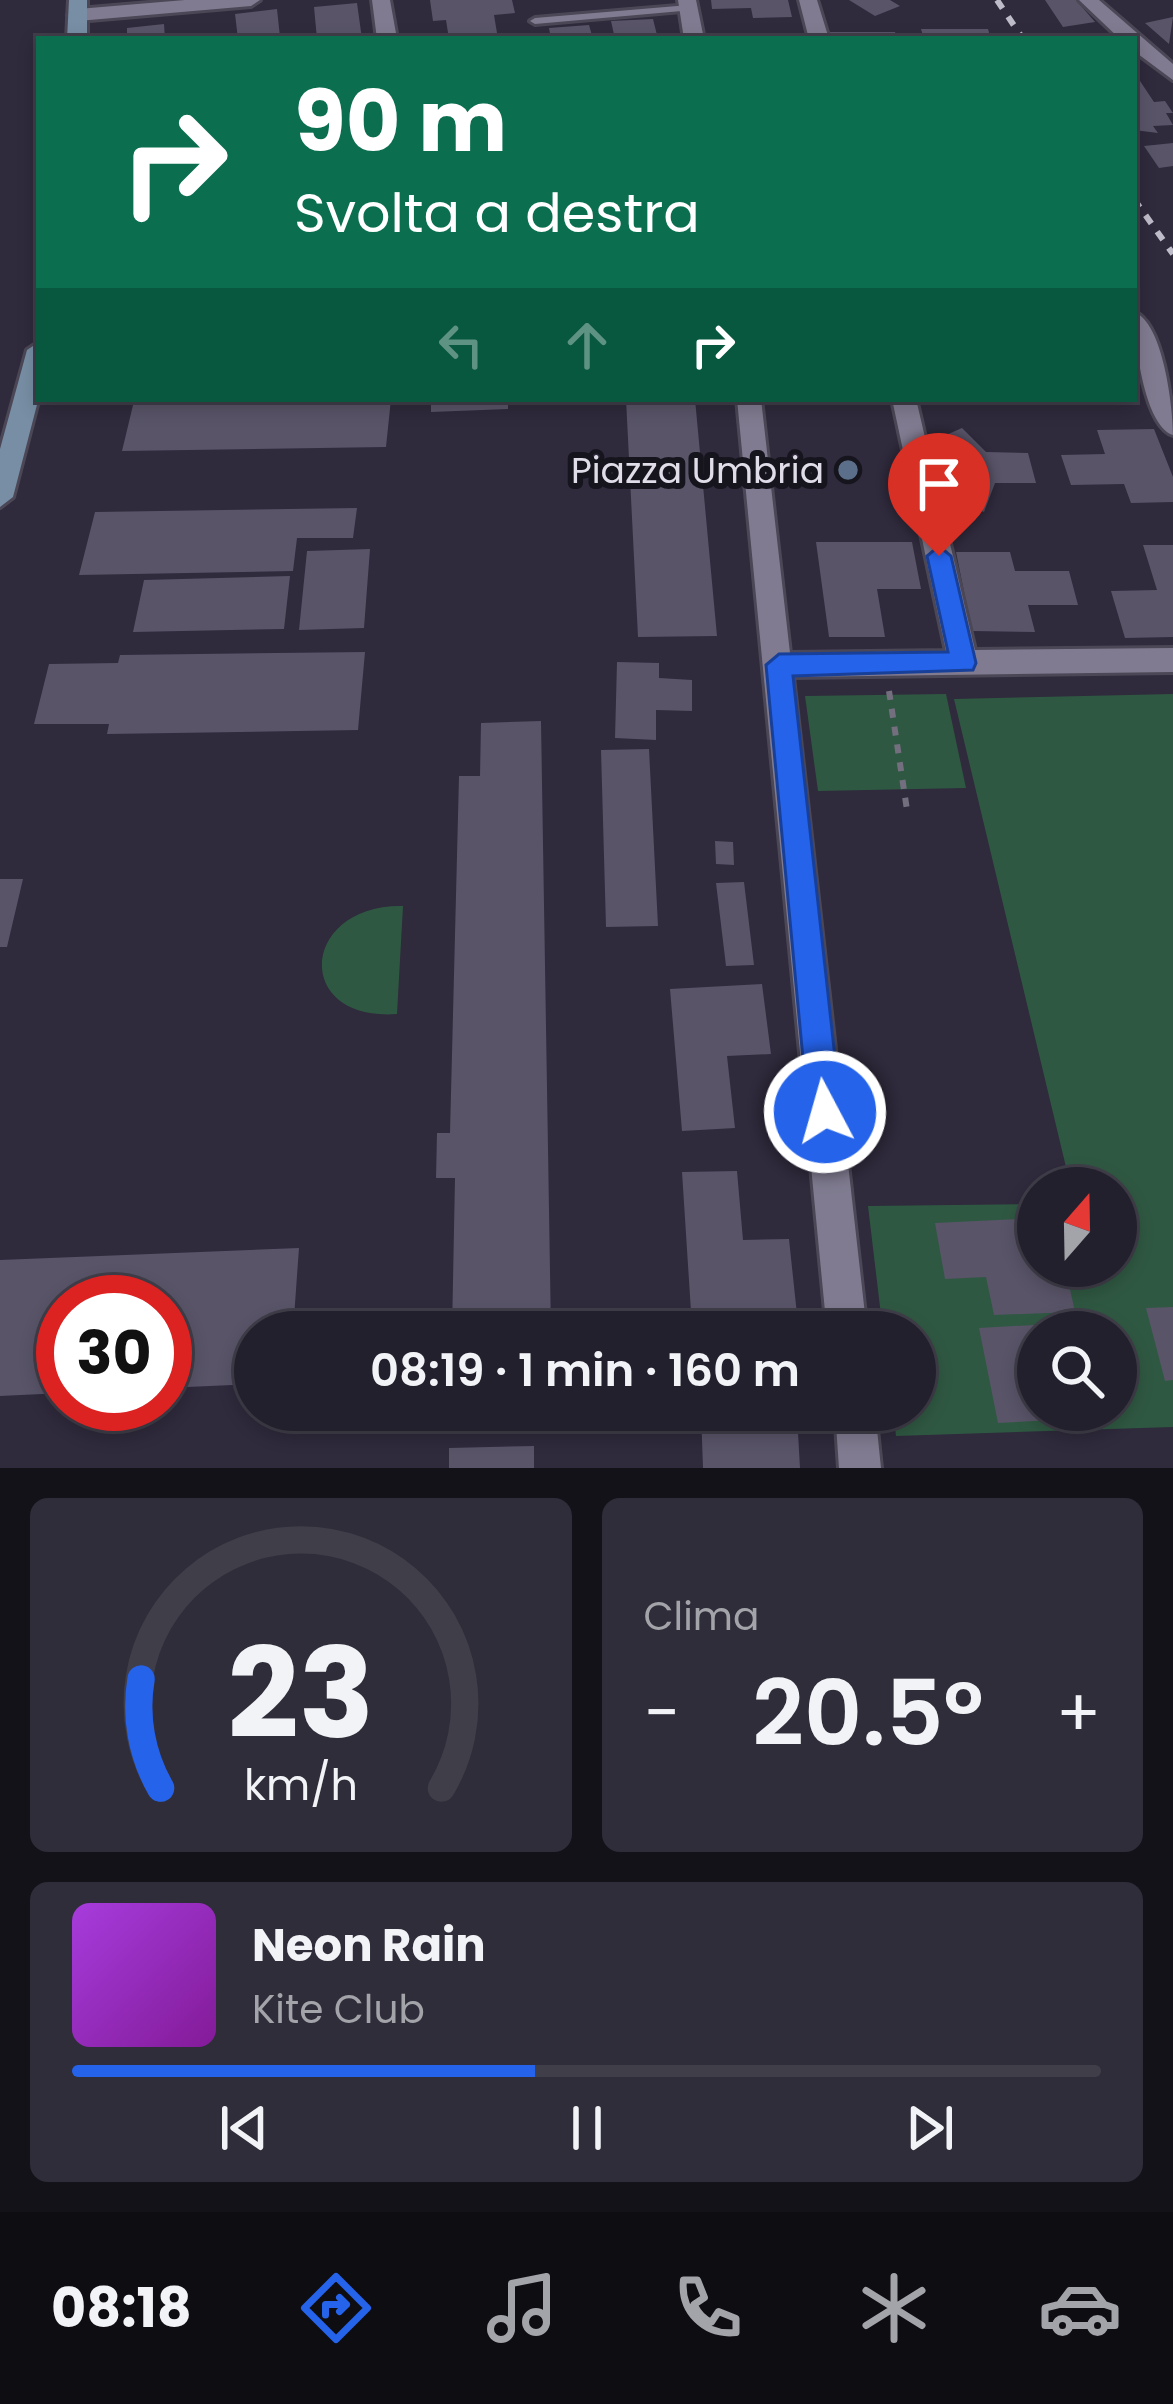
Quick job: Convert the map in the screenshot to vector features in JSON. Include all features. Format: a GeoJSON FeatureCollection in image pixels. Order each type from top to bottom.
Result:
{"type":"FeatureCollection","features":[{"type":"Feature","properties":{"kind":"main road"},"geometry":{"type":"LineString","coordinates":[[0,497],[36,361]]}},
{"type":"Feature","properties":{"kind":"street"},"geometry":{"type":"LineString","coordinates":[[78,8],[250,0]]}},
{"type":"Feature","properties":{"kind":"street"},"geometry":{"type":"LineString","coordinates":[[381,0],[387,36]]}},
{"type":"Feature","properties":{"kind":"street"},"geometry":{"type":"LineString","coordinates":[[808,0],[818,36]]}},
{"type":"Feature","properties":{"kind":"street"},"geometry":{"type":"LineString","coordinates":[[1088,0],[1128,36]]}},
{"type":"Feature","properties":{"kind":"street"},"geometry":{"type":"LineString","coordinates":[[688,4],[693,36]]}},
{"type":"Feature","properties":{"kind":"street"},"geometry":{"type":"LineString","coordinates":[[1137,44],[1165,68],[1173,93]]}},
{"type":"Feature","properties":{"kind":"street"},"geometry":{"type":"LineString","coordinates":[[1137,328],[1173,426]]}},
{"type":"Feature","properties":{"kind":"street"},"geometry":{"type":"LineString","coordinates":[[749,402],[845,1311]]}},
{"type":"Feature","properties":{"kind":"street"},"geometry":{"type":"LineString","coordinates":[[905,402],[963,663]]}},
{"type":"Feature","properties":{"kind":"street"},"geometry":{"type":"LineString","coordinates":[[779,665],[1173,660]]}},
{"type":"Feature","properties":{"kind":"street"},"geometry":{"type":"LineString","coordinates":[[857,1431],[860,1468]]}},
{"type":"Feature","properties":{"kind":"lane"},"geometry":{"type":"LineString","coordinates":[[535,21],[688,4]]}},
{"type":"Feature","properties":{"kind":"path"},"geometry":{"type":"LineString","coordinates":[[884,664],[907,810]]}},
{"type":"Feature","properties":{"kind":"green space"},"geometry":{"type":"Polygon","coordinates":[[[946,694],[966,788],[818,791],[805,696],[946,694]]]}},
{"type":"Feature","properties":{"kind":"green space"},"geometry":{"type":"Polygon","coordinates":[[[1173,694],[1173,1427],[1137,1428],[1137,1311],[1017,1311],[1017,1431],[1050,1431],[896,1436],[895,1431],[936,1431],[936,1311],[880,1311],[868,1206],[1017,1204],[1017,1287],[1137,1287],[1137,1167],[1066,1167],[954,699],[1173,694]]]}},
{"type":"Feature","properties":{"kind":"green space"},"geometry":{"type":"Polygon","coordinates":[[[403,906],[397,1014],[363,1012],[339,1000],[326,983],[322,962],[328,941],[344,923],[369,910],[403,906]]]}},
{"type":"Feature","properties":{"kind":"building"},"geometry":{"type":"Polygon","coordinates":[[[430,0],[512,0],[515,13],[494,15],[497,33],[491,36],[449,36],[446,20],[433,21],[430,0]]]}},
{"type":"Feature","properties":{"kind":"building"},"geometry":{"type":"Polygon","coordinates":[[[711,0],[788,0],[792,17],[753,18],[751,8],[712,9],[711,0]]]}},
{"type":"Feature","properties":{"kind":"building"},"geometry":{"type":"Polygon","coordinates":[[[849,0],[890,0],[900,6],[875,16],[849,0]]]}},
{"type":"Feature","properties":{"kind":"building"},"geometry":{"type":"Polygon","coordinates":[[[1045,0],[1076,0],[1095,22],[1063,27],[1045,0]]]}},
{"type":"Feature","properties":{"kind":"building"},"geometry":{"type":"Polygon","coordinates":[[[357,3],[362,36],[317,36],[314,7],[357,3]]]}},
{"type":"Feature","properties":{"kind":"building"},"geometry":{"type":"Polygon","coordinates":[[[277,9],[280,36],[238,36],[235,14],[277,9]]]}},
{"type":"Feature","properties":{"kind":"building"},"geometry":{"type":"Polygon","coordinates":[[[1173,17],[1169,44],[1145,23],[1173,17]]]}},
{"type":"Feature","properties":{"kind":"building"},"geometry":{"type":"Polygon","coordinates":[[[653,19],[657,36],[614,36],[611,21],[653,19]]]}},
{"type":"Feature","properties":{"kind":"building"},"geometry":{"type":"Polygon","coordinates":[[[164,24],[165,36],[127,36],[127,28],[164,24]]]}},
{"type":"Feature","properties":{"kind":"building"},"geometry":{"type":"Polygon","coordinates":[[[589,25],[592,36],[550,36],[549,28],[589,25]]]}},
{"type":"Feature","properties":{"kind":"building"},"geometry":{"type":"Polygon","coordinates":[[[921,29],[988,29],[990,36],[923,36],[921,29]]]}},
{"type":"Feature","properties":{"kind":"building"},"geometry":{"type":"Polygon","coordinates":[[[829,32],[895,32],[896,36],[830,36],[829,32]]]}},
{"type":"Feature","properties":{"kind":"building"},"geometry":{"type":"Polygon","coordinates":[[[1137,82],[1154,102],[1165,101],[1173,113],[1166,113],[1173,125],[1153,126],[1158,133],[1137,130],[1137,82]]]}},
{"type":"Feature","properties":{"kind":"building"},"geometry":{"type":"Polygon","coordinates":[[[1173,143],[1173,166],[1159,168],[1144,146],[1173,143]]]}},
{"type":"Feature","properties":{"kind":"building"},"geometry":{"type":"Polygon","coordinates":[[[134,402],[391,402],[386,447],[122,451],[134,402]]]}},
{"type":"Feature","properties":{"kind":"building"},"geometry":{"type":"Polygon","coordinates":[[[431,402],[508,402],[508,409],[431,412],[431,402]]]}},
{"type":"Feature","properties":{"kind":"building"},"geometry":{"type":"Polygon","coordinates":[[[626,402],[695,402],[717,636],[638,637],[626,402]]]}},
{"type":"Feature","properties":{"kind":"building"},"geometry":{"type":"Polygon","coordinates":[[[962,428],[986,452],[1028,453],[1036,483],[995,483],[984,512],[936,494],[951,467],[928,443],[962,428]]]}},
{"type":"Feature","properties":{"kind":"building"},"geometry":{"type":"Polygon","coordinates":[[[1154,429],[1173,477],[1173,502],[1131,503],[1124,484],[1071,485],[1061,455],[1105,454],[1097,430],[1154,429]]]}},
{"type":"Feature","properties":{"kind":"building"},"geometry":{"type":"Polygon","coordinates":[[[357,508],[353,538],[297,538],[293,571],[79,575],[95,512],[357,508]]]}},
{"type":"Feature","properties":{"kind":"building"},"geometry":{"type":"Polygon","coordinates":[[[816,542],[912,542],[921,589],[877,589],[885,637],[829,637],[816,542]]]}},
{"type":"Feature","properties":{"kind":"building"},"geometry":{"type":"Polygon","coordinates":[[[1143,545],[1173,545],[1173,637],[1125,638],[1111,591],[1157,590],[1143,545]]]}},
{"type":"Feature","properties":{"kind":"building"},"geometry":{"type":"Polygon","coordinates":[[[370,549],[364,628],[299,630],[307,551],[370,549]]]}},
{"type":"Feature","properties":{"kind":"building"},"geometry":{"type":"Polygon","coordinates":[[[956,552],[1010,552],[1015,571],[1069,571],[1078,605],[1028,605],[1035,632],[972,631],[956,552]]]}},
{"type":"Feature","properties":{"kind":"building"},"geometry":{"type":"Polygon","coordinates":[[[290,576],[284,629],[133,632],[144,580],[290,576]]]}},
{"type":"Feature","properties":{"kind":"building"},"geometry":{"type":"Polygon","coordinates":[[[365,652],[358,730],[107,734],[109,724],[34,724],[49,664],[118,663],[120,655],[365,652]]]}},
{"type":"Feature","properties":{"kind":"building"},"geometry":{"type":"Polygon","coordinates":[[[617,662],[659,663],[659,678],[692,680],[692,711],[656,710],[656,740],[615,738],[617,662]]]}},
{"type":"Feature","properties":{"kind":"building"},"geometry":{"type":"Polygon","coordinates":[[[541,721],[551,1311],[452,1311],[455,1178],[436,1178],[437,1133],[450,1133],[459,776],[480,776],[481,723],[541,721]]]}},
{"type":"Feature","properties":{"kind":"building"},"geometry":{"type":"Polygon","coordinates":[[[649,749],[658,926],[606,927],[601,750],[649,749]]]}},
{"type":"Feature","properties":{"kind":"building"},"geometry":{"type":"Polygon","coordinates":[[[715,841],[733,842],[734,865],[716,864],[715,841]]]}},
{"type":"Feature","properties":{"kind":"building"},"geometry":{"type":"Polygon","coordinates":[[[0,879],[23,879],[7,947],[0,947],[0,879]]]}},
{"type":"Feature","properties":{"kind":"building"},"geometry":{"type":"Polygon","coordinates":[[[744,882],[754,965],[726,966],[716,883],[744,882]]]}},
{"type":"Feature","properties":{"kind":"building"},"geometry":{"type":"Polygon","coordinates":[[[762,984],[771,1054],[727,1056],[735,1128],[682,1131],[670,989],[762,984]]]}},
{"type":"Feature","properties":{"kind":"building"},"geometry":{"type":"Polygon","coordinates":[[[737,1171],[743,1240],[789,1239],[797,1311],[691,1311],[682,1172],[737,1171]]]}},
{"type":"Feature","properties":{"kind":"building"},"geometry":{"type":"Polygon","coordinates":[[[1017,1219],[1017,1287],[1070,1287],[1075,1311],[994,1315],[986,1277],[945,1279],[935,1223],[1017,1219]]]}},
{"type":"Feature","properties":{"kind":"building"},"geometry":{"type":"Polygon","coordinates":[[[299,1248],[294,1311],[234,1311],[234,1385],[192,1387],[192,1275],[36,1275],[36,1394],[0,1396],[0,1260],[299,1248]]]}},
{"type":"Feature","properties":{"kind":"building"},"geometry":{"type":"Polygon","coordinates":[[[1173,1307],[1173,1380],[1165,1381],[1146,1308],[1173,1307]]]}},
{"type":"Feature","properties":{"kind":"building"},"geometry":{"type":"Polygon","coordinates":[[[1017,1326],[1017,1422],[998,1423],[979,1328],[1017,1326]]]}},
{"type":"Feature","properties":{"kind":"building"},"geometry":{"type":"Polygon","coordinates":[[[702,1431],[798,1431],[800,1468],[703,1468],[702,1431]]]}},
{"type":"Feature","properties":{"kind":"building"},"geometry":{"type":"Polygon","coordinates":[[[534,1446],[534,1468],[449,1468],[449,1448],[534,1446]]]}},
{"type":"Feature","properties":{"kind":"railway"},"geometry":{"type":"LineString","coordinates":[[997,0],[1021,36]]}},
{"type":"Feature","properties":{"kind":"railway"},"geometry":{"type":"LineString","coordinates":[[1137,203],[1173,254]]}},
{"type":"Feature","properties":{"kind":"place","name":"Piazza Umbria"},"geometry":{"type":"Point","coordinates":[848,470]}},
{"type":"Feature","properties":{"kind":"route"},"geometry":{"type":"LineString","coordinates":[[825,1112],[779,665],[963,663],[939,556]]}}]}
